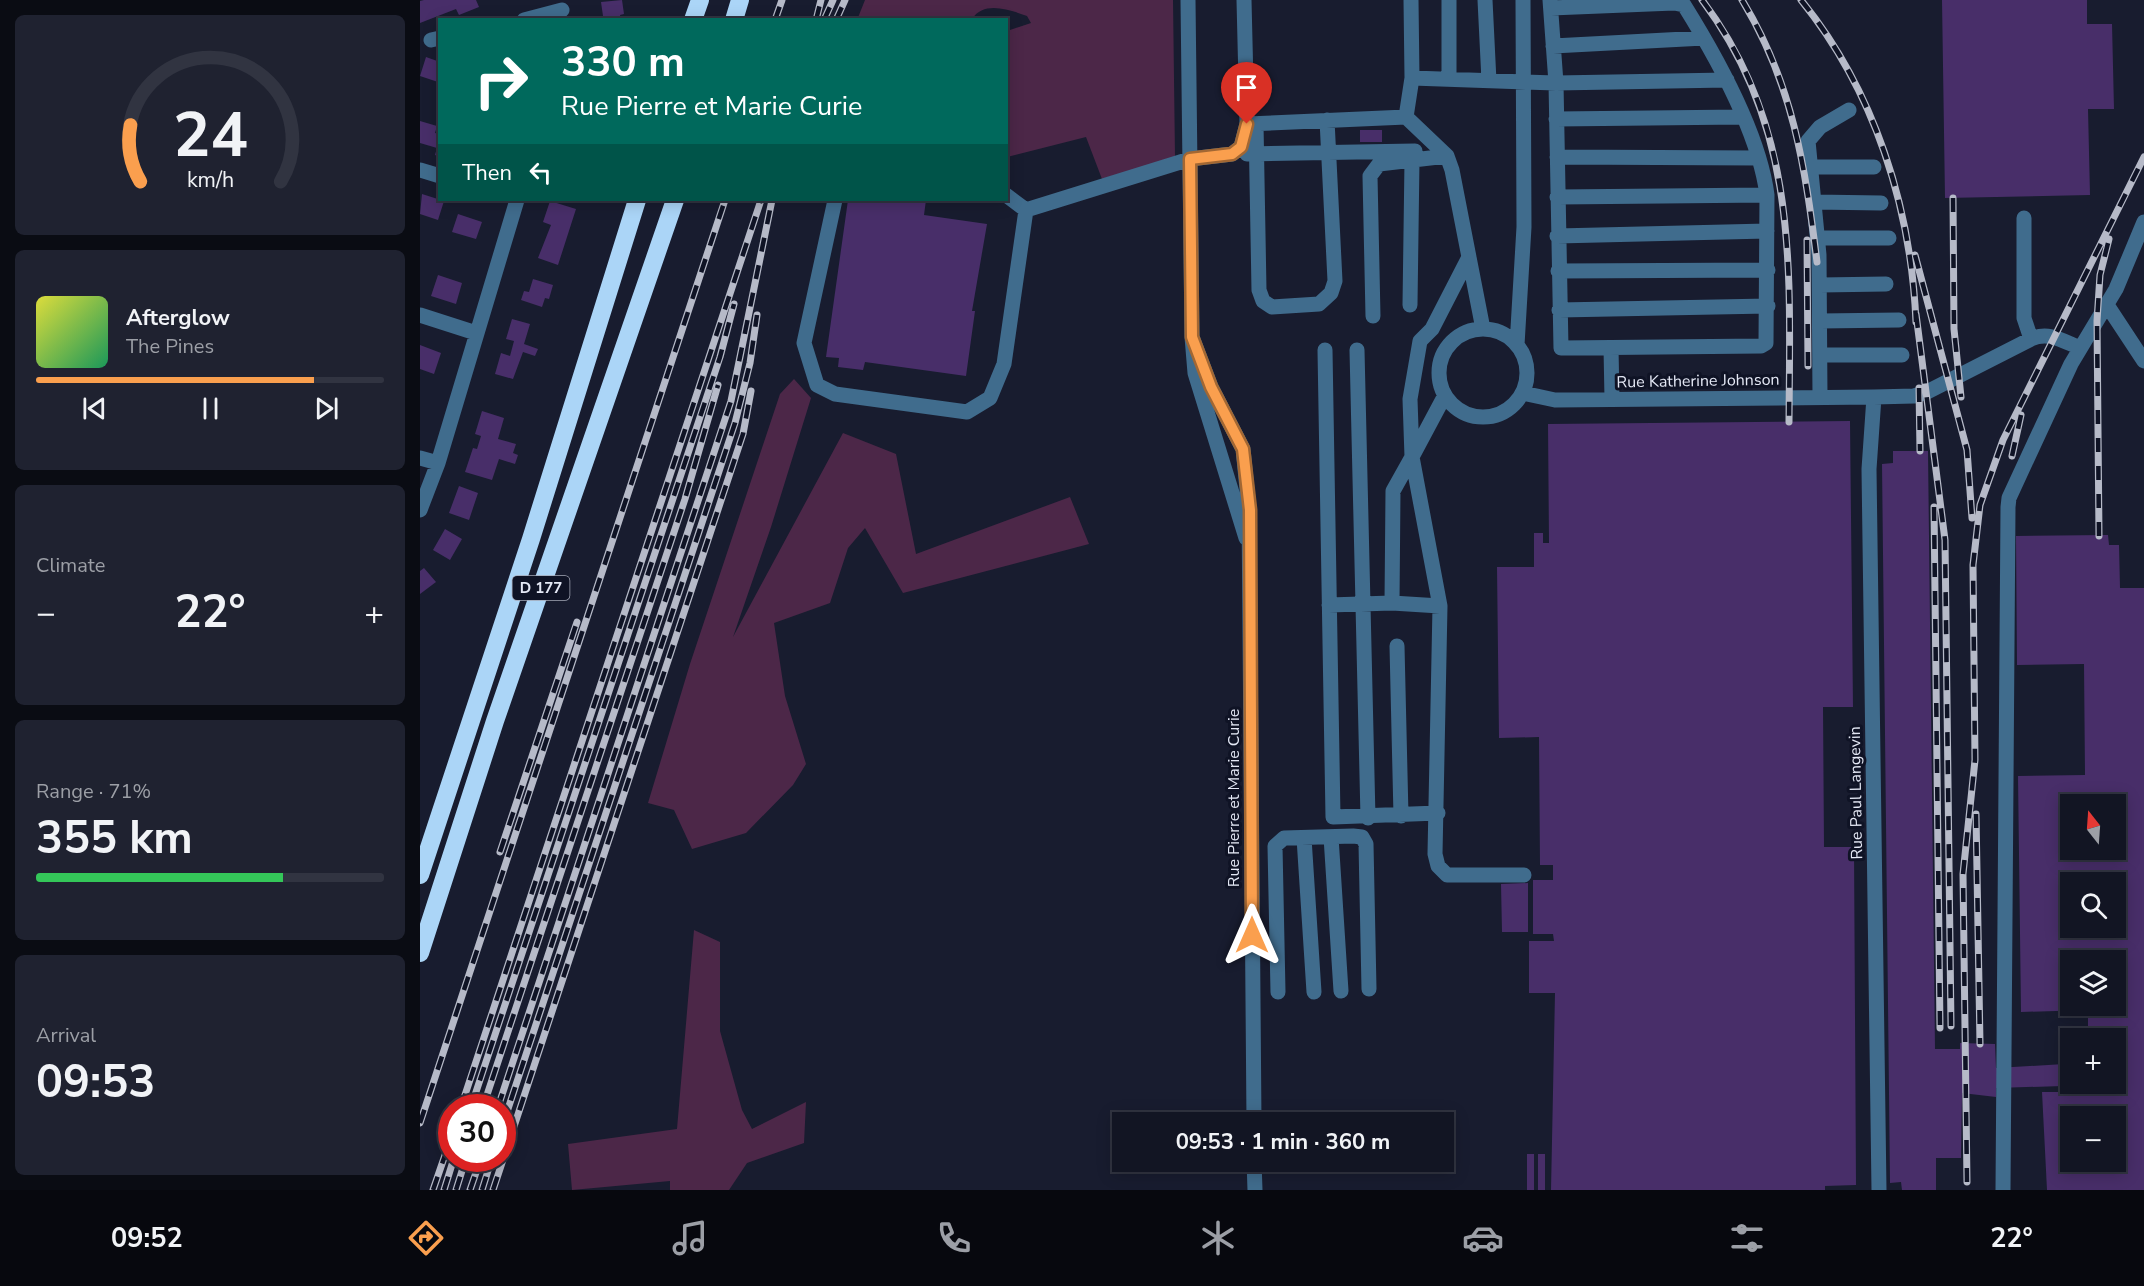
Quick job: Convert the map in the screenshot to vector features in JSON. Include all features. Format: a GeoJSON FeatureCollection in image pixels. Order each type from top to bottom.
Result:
{"type":"FeatureCollection","features":[{"type":"Feature","properties":{"kind":"highway"},"geometry":{"type":"LineString","coordinates":[[694,18],[700,0]]}},
{"type":"Feature","properties":{"kind":"highway"},"geometry":{"type":"LineString","coordinates":[[726,18],[731,0]]}},
{"type":"Feature","properties":{"kind":"highway"},"geometry":{"type":"LineString","coordinates":[[735,18],[740,0]]}},
{"type":"Feature","properties":{"kind":"highway","name":"D 177"},"geometry":{"type":"LineString","coordinates":[[420,875],[531,539],[637,201]]}},
{"type":"Feature","properties":{"kind":"highway","name":"D 177"},"geometry":{"type":"LineString","coordinates":[[420,953],[495,721],[675,201]]}},
{"type":"Feature","properties":{"kind":"street","name":"Rue Pierre et Marie Curie"},"geometry":{"type":"LineString","coordinates":[[1188,0],[1192,337],[1195,373],[1249,547]]}},
{"type":"Feature","properties":{"kind":"street"},"geometry":{"type":"LineString","coordinates":[[1244,0],[1251,124],[1256,154],[1258,290],[1263,301],[1272,307],[1319,304],[1331,293],[1335,282],[1327,120]]}},
{"type":"Feature","properties":{"kind":"street"},"geometry":{"type":"LineString","coordinates":[[1406,117],[1412,78],[1411,0]]}},
{"type":"Feature","properties":{"kind":"street"},"geometry":{"type":"LineString","coordinates":[[1449,0],[1449,79]]}},
{"type":"Feature","properties":{"kind":"street"},"geometry":{"type":"LineString","coordinates":[[1485,0],[1490,81]]}},
{"type":"Feature","properties":{"kind":"street"},"geometry":{"type":"LineString","coordinates":[[1517,345],[1524,228],[1523,0]]}},
{"type":"Feature","properties":{"kind":"street"},"geometry":{"type":"LineString","coordinates":[[1679,3],[1684,5],[1727,80],[1758,158],[1767,195],[1768,338],[1761,345],[1561,348],[1557,236],[1556,83],[1550,4],[1679,3]]}},
{"type":"Feature","properties":{"kind":"street"},"geometry":{"type":"LineString","coordinates":[[532,18],[562,10]]}},
{"type":"Feature","properties":{"kind":"street"},"geometry":{"type":"LineString","coordinates":[[1553,46],[1704,38]]}},
{"type":"Feature","properties":{"kind":"street"},"geometry":{"type":"LineString","coordinates":[[1412,78],[1556,83],[1727,80]]}},
{"type":"Feature","properties":{"kind":"street"},"geometry":{"type":"LineString","coordinates":[[1820,397],[1818,238],[1808,141],[1820,127],[1849,110]]}},
{"type":"Feature","properties":{"kind":"street"},"geometry":{"type":"LineString","coordinates":[[1251,124],[1406,117],[1444,153],[1452,170],[1483,329]]}},
{"type":"Feature","properties":{"kind":"street"},"geometry":{"type":"LineString","coordinates":[[1556,119],[1742,117]]}},
{"type":"Feature","properties":{"kind":"street"},"geometry":{"type":"LineString","coordinates":[[1232,154],[1241,147],[1251,124]]}},
{"type":"Feature","properties":{"kind":"street"},"geometry":{"type":"LineString","coordinates":[[1026,210],[1190,159],[1232,154],[1444,153]]}},
{"type":"Feature","properties":{"kind":"street"},"geometry":{"type":"LineString","coordinates":[[1373,315],[1370,176],[1379,164],[1444,153]]}},
{"type":"Feature","properties":{"kind":"street"},"geometry":{"type":"LineString","coordinates":[[1557,158],[1758,158]]}},
{"type":"Feature","properties":{"kind":"street"},"geometry":{"type":"LineString","coordinates":[[1410,305],[1412,160]]}},
{"type":"Feature","properties":{"kind":"street"},"geometry":{"type":"LineString","coordinates":[[1811,167],[1874,167]]}},
{"type":"Feature","properties":{"kind":"street"},"geometry":{"type":"LineString","coordinates":[[420,170],[438,175]]}},
{"type":"Feature","properties":{"kind":"street"},"geometry":{"type":"LineString","coordinates":[[1557,197],[1767,195]]}},
{"type":"Feature","properties":{"kind":"street"},"geometry":{"type":"LineString","coordinates":[[1008,196],[1026,210]]}},
{"type":"Feature","properties":{"kind":"street"},"geometry":{"type":"LineString","coordinates":[[420,510],[438,463],[516,201]]}},
{"type":"Feature","properties":{"kind":"street"},"geometry":{"type":"LineString","coordinates":[[835,201],[804,343],[817,385],[835,394],[967,412],[990,398],[1004,364],[1026,210]]}},
{"type":"Feature","properties":{"kind":"street"},"geometry":{"type":"LineString","coordinates":[[1815,202],[1881,203]]}},
{"type":"Feature","properties":{"kind":"street"},"geometry":{"type":"LineString","coordinates":[[2024,218],[2024,318],[2031,339],[2040,335],[2051,336],[2080,348]]}},
{"type":"Feature","properties":{"kind":"street"},"geometry":{"type":"LineString","coordinates":[[2003,1190],[2009,498],[2080,348],[2107,305],[2144,222]]}},
{"type":"Feature","properties":{"kind":"street"},"geometry":{"type":"LineString","coordinates":[[1557,236],[1767,231]]}},
{"type":"Feature","properties":{"kind":"street"},"geometry":{"type":"LineString","coordinates":[[1818,238],[1889,238]]}},
{"type":"Feature","properties":{"kind":"street"},"geometry":{"type":"LineString","coordinates":[[1469,257],[1432,329],[1420,341],[1410,399],[1412,457],[1440,606],[1438,813],[1435,854],[1438,866],[1447,875],[1524,875]]}},
{"type":"Feature","properties":{"kind":"street"},"geometry":{"type":"LineString","coordinates":[[1558,271],[1768,270]]}},
{"type":"Feature","properties":{"kind":"street"},"geometry":{"type":"LineString","coordinates":[[1820,285],[1887,284]]}},
{"type":"Feature","properties":{"kind":"street"},"geometry":{"type":"LineString","coordinates":[[2107,305],[2144,360]]}},
{"type":"Feature","properties":{"kind":"street"},"geometry":{"type":"LineString","coordinates":[[1559,310],[1768,306]]}},
{"type":"Feature","properties":{"kind":"street"},"geometry":{"type":"LineString","coordinates":[[420,315],[476,333]]}},
{"type":"Feature","properties":{"kind":"street"},"geometry":{"type":"LineString","coordinates":[[1820,321],[1899,320]]}},
{"type":"Feature","properties":{"kind":"street"},"geometry":{"type":"LineString","coordinates":[[1483,329],[1505,335],[1517,345],[1525,358],[1527,378],[1523,393],[1507,411],[1493,417],[1479,418],[1455,409],[1444,397],[1438,374],[1444,351],[1454,339],[1467,332],[1483,329]]}},
{"type":"Feature","properties":{"kind":"street","name":"Rue Pierre et Marie Curie"},"geometry":{"type":"LineString","coordinates":[[1192,337],[1211,387],[1243,449],[1250,510],[1254,1112]]}},
{"type":"Feature","properties":{"kind":"street","name":"Rue Katherine Johnson"},"geometry":{"type":"LineString","coordinates":[[1523,393],[1555,399],[1914,396],[1931,390],[2031,339]]}},
{"type":"Feature","properties":{"kind":"street"},"geometry":{"type":"LineString","coordinates":[[1420,341],[1444,351]]}},
{"type":"Feature","properties":{"kind":"street"},"geometry":{"type":"LineString","coordinates":[[1611,348],[1612,399]]}},
{"type":"Feature","properties":{"kind":"street"},"geometry":{"type":"LineString","coordinates":[[1325,350],[1333,817],[1368,818],[1438,813]]}},
{"type":"Feature","properties":{"kind":"street"},"geometry":{"type":"LineString","coordinates":[[1357,350],[1365,605],[1368,818]]}},
{"type":"Feature","properties":{"kind":"street"},"geometry":{"type":"LineString","coordinates":[[1820,356],[1902,355]]}},
{"type":"Feature","properties":{"kind":"street"},"geometry":{"type":"LineString","coordinates":[[1392,603],[1393,491],[1444,397]]}},
{"type":"Feature","properties":{"kind":"street","name":"Rue Paul Langevin"},"geometry":{"type":"LineString","coordinates":[[1874,397],[1869,469],[1879,1190]]}},
{"type":"Feature","properties":{"kind":"street"},"geometry":{"type":"LineString","coordinates":[[420,458],[438,463]]}},
{"type":"Feature","properties":{"kind":"street"},"geometry":{"type":"LineString","coordinates":[[1329,605],[1392,603],[1440,606]]}},
{"type":"Feature","properties":{"kind":"street"},"geometry":{"type":"LineString","coordinates":[[1396,645],[1401,816]]}},
{"type":"Feature","properties":{"kind":"street"},"geometry":{"type":"LineString","coordinates":[[1331,837],[1341,991]]}},
{"type":"Feature","properties":{"kind":"street"},"geometry":{"type":"LineString","coordinates":[[1253,978],[1278,992],[1275,846],[1284,838],[1362,837],[1366,844],[1369,989]]}},
{"type":"Feature","properties":{"kind":"street"},"geometry":{"type":"LineString","coordinates":[[1304,838],[1314,992]]}},
{"type":"Feature","properties":{"kind":"street"},"geometry":{"type":"LineString","coordinates":[[1254,1172],[1255,1190]]}},
{"type":"Feature","properties":{"kind":"shaded area"},"geometry":{"type":"Polygon","coordinates":[[[865,0],[1173,0],[1175,157],[1102,179],[1086,137],[1008,157],[1008,39],[1010,30],[1031,23],[1027,16],[1005,9],[990,8],[977,13],[973,18],[858,18],[865,0]]]}},
{"type":"Feature","properties":{"kind":"shaded area"},"geometry":{"type":"Polygon","coordinates":[[[794,379],[811,398],[771,527],[733,637],[843,433],[896,454],[916,554],[1070,497],[1089,544],[903,593],[865,528],[848,548],[830,603],[774,623],[785,696],[806,764],[793,785],[746,833],[692,849],[674,810],[648,803],[690,664],[780,394],[794,379]]]}},
{"type":"Feature","properties":{"kind":"shaded area"},"geometry":{"type":"Polygon","coordinates":[[[694,930],[720,942],[720,1031],[742,1110],[752,1129],[806,1102],[804,1143],[747,1163],[729,1190],[670,1190],[670,1181],[572,1190],[568,1144],[677,1129],[694,930]]]}},
{"type":"Feature","properties":{"kind":"building"},"geometry":{"type":"Polygon","coordinates":[[[476,0],[479,7],[459,15],[456,9],[420,23],[420,1],[476,0]]]}},
{"type":"Feature","properties":{"kind":"building"},"geometry":{"type":"Polygon","coordinates":[[[622,0],[624,14],[620,15],[621,18],[600,18],[603,16],[601,2],[622,0]]]}},
{"type":"Feature","properties":{"kind":"building"},"geometry":{"type":"Polygon","coordinates":[[[1942,0],[2087,0],[2087,24],[2112,24],[2114,109],[2088,109],[2090,195],[1945,198],[1942,0]]]}},
{"type":"Feature","properties":{"kind":"building"},"geometry":{"type":"Polygon","coordinates":[[[426,57],[438,61],[438,82],[420,76],[426,57]]]}},
{"type":"Feature","properties":{"kind":"building"},"geometry":{"type":"Polygon","coordinates":[[[420,121],[437,126],[435,133],[438,134],[438,156],[435,155],[437,148],[420,143],[420,121]]]}},
{"type":"Feature","properties":{"kind":"building"},"geometry":{"type":"Polygon","coordinates":[[[1360,130],[1382,130],[1382,142],[1360,142],[1360,130]]]}},
{"type":"Feature","properties":{"kind":"building"},"geometry":{"type":"Polygon","coordinates":[[[422,194],[438,201],[444,201],[438,220],[420,214],[422,194]]]}},
{"type":"Feature","properties":{"kind":"building"},"geometry":{"type":"Polygon","coordinates":[[[550,201],[576,209],[558,265],[538,258],[551,225],[543,222],[550,201]]]}},
{"type":"Feature","properties":{"kind":"building"},"geometry":{"type":"Polygon","coordinates":[[[848,201],[926,201],[924,215],[987,224],[972,311],[975,311],[966,376],[865,362],[863,370],[838,367],[839,358],[826,357],[848,201]]]}},
{"type":"Feature","properties":{"kind":"building"},"geometry":{"type":"Polygon","coordinates":[[[458,214],[482,222],[476,239],[452,232],[458,214]]]}},
{"type":"Feature","properties":{"kind":"building"},"geometry":{"type":"Polygon","coordinates":[[[438,275],[462,283],[456,304],[431,296],[438,275]]]}},
{"type":"Feature","properties":{"kind":"building"},"geometry":{"type":"Polygon","coordinates":[[[533,279],[553,285],[549,299],[545,298],[542,307],[521,300],[524,291],[529,292],[533,279]]]}},
{"type":"Feature","properties":{"kind":"building"},"geometry":{"type":"Polygon","coordinates":[[[512,319],[530,324],[524,344],[538,349],[535,356],[523,352],[513,379],[495,374],[501,353],[510,356],[514,341],[506,339],[512,319]]]}},
{"type":"Feature","properties":{"kind":"building"},"geometry":{"type":"Polygon","coordinates":[[[420,345],[441,353],[434,374],[420,369],[420,345]]]}},
{"type":"Feature","properties":{"kind":"building"},"geometry":{"type":"Polygon","coordinates":[[[482,411],[504,418],[498,439],[516,444],[513,453],[518,455],[515,464],[499,459],[492,480],[465,472],[473,448],[477,449],[481,436],[475,434],[482,411]]]}},
{"type":"Feature","properties":{"kind":"building"},"geometry":{"type":"Polygon","coordinates":[[[1850,421],[1853,707],[1823,707],[1824,847],[1854,847],[1856,1185],[1825,1186],[1825,1190],[1551,1190],[1555,993],[1529,993],[1529,941],[1554,941],[1553,934],[1533,934],[1533,880],[1553,880],[1553,865],[1540,865],[1539,737],[1499,738],[1497,567],[1534,567],[1534,533],[1543,533],[1543,543],[1549,543],[1548,424],[1850,421]]]}},
{"type":"Feature","properties":{"kind":"building"},"geometry":{"type":"Polygon","coordinates":[[[1893,451],[1928,451],[1935,1049],[1960,1049],[1960,1043],[1995,1044],[1996,1068],[2060,1064],[2060,1086],[1996,1088],[1996,1097],[1962,1093],[1961,1158],[1936,1158],[1936,1190],[1902,1190],[1901,1182],[1890,1183],[1882,464],[1893,463],[1893,451]]]}},
{"type":"Feature","properties":{"kind":"building"},"geometry":{"type":"Polygon","coordinates":[[[459,486],[478,493],[469,520],[449,513],[459,486]]]}},
{"type":"Feature","properties":{"kind":"building"},"geometry":{"type":"Polygon","coordinates":[[[445,529],[462,539],[450,560],[433,550],[445,529]]]}},
{"type":"Feature","properties":{"kind":"building"},"geometry":{"type":"Polygon","coordinates":[[[2108,535],[2109,545],[2119,545],[2120,588],[2144,588],[2144,1190],[2047,1190],[2042,1092],[2126,1094],[2126,1028],[2088,1028],[2088,1016],[2126,1016],[2126,950],[2060,950],[2060,1011],[2021,1012],[2018,776],[2085,775],[2084,664],[2017,665],[2016,536],[2108,535]]]}},
{"type":"Feature","properties":{"kind":"building"},"geometry":{"type":"Polygon","coordinates":[[[424,568],[436,582],[420,594],[420,571],[424,568]]]}},
{"type":"Feature","properties":{"kind":"building"},"geometry":{"type":"Polygon","coordinates":[[[1528,883],[1528,932],[1502,932],[1501,884],[1528,883]]]}},
{"type":"Feature","properties":{"kind":"building"},"geometry":{"type":"Polygon","coordinates":[[[1527,1154],[1534,1154],[1534,1190],[1527,1190],[1527,1154]]]}},
{"type":"Feature","properties":{"kind":"building"},"geometry":{"type":"Polygon","coordinates":[[[1538,1154],[1545,1154],[1545,1190],[1538,1190],[1538,1154]]]}},
{"type":"Feature","properties":{"kind":"railway"},"geometry":{"type":"LineString","coordinates":[[776,18],[782,0]]}},
{"type":"Feature","properties":{"kind":"railway"},"geometry":{"type":"LineString","coordinates":[[816,18],[821,0]]}},
{"type":"Feature","properties":{"kind":"railway"},"geometry":{"type":"LineString","coordinates":[[825,18],[833,0]]}},
{"type":"Feature","properties":{"kind":"railway"},"geometry":{"type":"LineString","coordinates":[[837,18],[845,0]]}},
{"type":"Feature","properties":{"kind":"railway"},"geometry":{"type":"LineString","coordinates":[[1702,0],[1734,49],[1757,99],[1772,150],[1782,202],[1787,255],[1789,422]]}},
{"type":"Feature","properties":{"kind":"railway"},"geometry":{"type":"LineString","coordinates":[[1742,0],[1774,63],[1785,94],[1801,159],[1817,262]]}},
{"type":"Feature","properties":{"kind":"railway"},"geometry":{"type":"LineString","coordinates":[[1801,0],[1827,35],[1849,72],[1884,151],[1897,193],[1906,235],[1913,279],[1916,322]]}},
{"type":"Feature","properties":{"kind":"railway"},"geometry":{"type":"LineString","coordinates":[[1967,1182],[1963,874],[1975,760],[1973,565],[1980,505],[2003,440],[2144,157]]}},
{"type":"Feature","properties":{"kind":"railway"},"geometry":{"type":"LineString","coordinates":[[1953,198],[1954,329],[1961,397]]}},
{"type":"Feature","properties":{"kind":"railway"},"geometry":{"type":"LineString","coordinates":[[420,1123],[725,201]]}},
{"type":"Feature","properties":{"kind":"railway"},"geometry":{"type":"LineString","coordinates":[[465,1094],[761,201]]}},
{"type":"Feature","properties":{"kind":"railway"},"geometry":{"type":"LineString","coordinates":[[502,1094],[731,401],[772,201]]}},
{"type":"Feature","properties":{"kind":"railway"},"geometry":{"type":"LineString","coordinates":[[2099,536],[2097,321],[2100,275],[2109,239]]}},
{"type":"Feature","properties":{"kind":"railway"},"geometry":{"type":"LineString","coordinates":[[1807,240],[1808,366]]}},
{"type":"Feature","properties":{"kind":"railway"},"geometry":{"type":"LineString","coordinates":[[1915,255],[1967,450],[1972,518]]}},
{"type":"Feature","properties":{"kind":"railway"},"geometry":{"type":"LineString","coordinates":[[475,1094],[720,357],[734,304]]}},
{"type":"Feature","properties":{"kind":"railway"},"geometry":{"type":"LineString","coordinates":[[1916,314],[1945,540],[1951,1026]]}},
{"type":"Feature","properties":{"kind":"railway"},"geometry":{"type":"LineString","coordinates":[[513,1094],[735,423],[750,363],[757,315]]}},
{"type":"Feature","properties":{"kind":"railway"},"geometry":{"type":"LineString","coordinates":[[487,1094],[685,499],[718,385]]}},
{"type":"Feature","properties":{"kind":"railway"},"geometry":{"type":"LineString","coordinates":[[1919,388],[1920,451]]}},
{"type":"Feature","properties":{"kind":"railway"},"geometry":{"type":"LineString","coordinates":[[493,1190],[743,434],[751,391]]}},
{"type":"Feature","properties":{"kind":"railway"},"geometry":{"type":"LineString","coordinates":[[2012,456],[2021,415]]}},
{"type":"Feature","properties":{"kind":"railway"},"geometry":{"type":"LineString","coordinates":[[1934,507],[1940,1028]]}},
{"type":"Feature","properties":{"kind":"railway"},"geometry":{"type":"LineString","coordinates":[[500,852],[577,622]]}},
{"type":"Feature","properties":{"kind":"railway"},"geometry":{"type":"LineString","coordinates":[[1976,814],[1980,1044]]}},
{"type":"Feature","properties":{"kind":"railway"},"geometry":{"type":"LineString","coordinates":[[433,1190],[439,1172]]}},
{"type":"Feature","properties":{"kind":"railway"},"geometry":{"type":"LineString","coordinates":[[444,1190],[450,1172]]}},
{"type":"Feature","properties":{"kind":"railway"},"geometry":{"type":"LineString","coordinates":[[456,1190],[462,1172]]}},
{"type":"Feature","properties":{"kind":"railway"},"geometry":{"type":"LineString","coordinates":[[470,1190],[476,1172]]}},
{"type":"Feature","properties":{"kind":"railway"},"geometry":{"type":"LineString","coordinates":[[482,1190],[488,1172]]}},
{"type":"Feature","properties":{"kind":"route"},"geometry":{"type":"LineString","coordinates":[[1247,124],[1241,147],[1232,154],[1190,159],[1192,337],[1211,387],[1226,412],[1243,449],[1250,510],[1252,935]]}}]}
